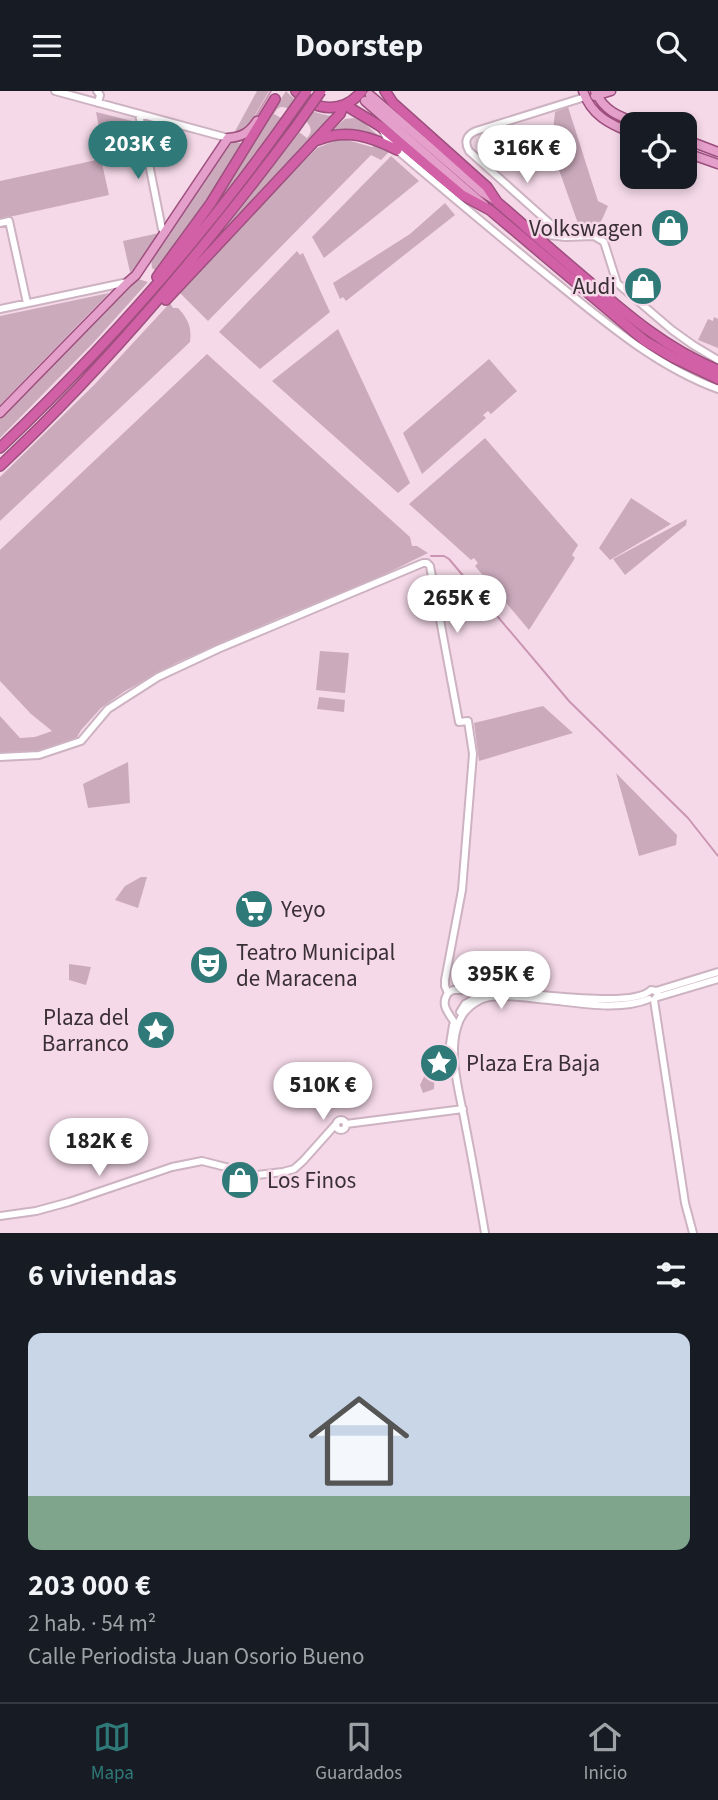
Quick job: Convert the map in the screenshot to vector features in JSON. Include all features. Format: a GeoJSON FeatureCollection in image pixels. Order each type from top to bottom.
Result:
{"type":"FeatureCollection","features":[{"type":"Feature","properties":{"kind":"highway"},"geometry":{"type":"LineString","coordinates":[[296,91],[306,100],[330,108],[344,106],[365,96]]}},
{"type":"Feature","properties":{"kind":"highway"},"geometry":{"type":"LineString","coordinates":[[168,281],[307,91]]}},
{"type":"Feature","properties":{"kind":"highway"},"geometry":{"type":"LineString","coordinates":[[168,281],[244,194],[321,91]]}},
{"type":"Feature","properties":{"kind":"highway"},"geometry":{"type":"LineString","coordinates":[[385,91],[393,103],[487,187],[494,206],[645,341],[718,379]]}},
{"type":"Feature","properties":{"kind":"highway"},"geometry":{"type":"LineString","coordinates":[[0,466],[81,386],[145,315],[158,308],[168,281],[211,203],[277,95]]}},
{"type":"Feature","properties":{"kind":"highway"},"geometry":{"type":"LineString","coordinates":[[344,106],[380,127],[462,195],[494,206],[532,232],[645,329],[679,351],[718,370]]}},
{"type":"Feature","properties":{"kind":"highway"},"geometry":{"type":"LineString","coordinates":[[0,448],[64,386],[148,293],[168,281],[314,143],[344,106]]}},
{"type":"Feature","properties":{"kind":"highway"},"geometry":{"type":"LineString","coordinates":[[314,143],[329,136],[353,134],[397,150]]}},
{"type":"Feature","properties":{"kind":"main road"},"geometry":{"type":"LineString","coordinates":[[611,91],[584,94],[601,119],[620,128]]}},
{"type":"Feature","properties":{"kind":"main road"},"geometry":{"type":"LineString","coordinates":[[596,93],[604,107],[620,116]]}},
{"type":"Feature","properties":{"kind":"main road"},"geometry":{"type":"LineString","coordinates":[[0,413],[142,268],[228,138],[247,134],[277,95]]}},
{"type":"Feature","properties":{"kind":"main road"},"geometry":{"type":"LineString","coordinates":[[365,96],[482,191],[494,206]]}},
{"type":"Feature","properties":{"kind":"main road"},"geometry":{"type":"LineString","coordinates":[[697,144],[718,152]]}},
{"type":"Feature","properties":{"kind":"main road"},"geometry":{"type":"LineString","coordinates":[[697,156],[717,162]]}},
{"type":"Feature","properties":{"kind":"street"},"geometry":{"type":"LineString","coordinates":[[55,91],[228,138]]}},
{"type":"Feature","properties":{"kind":"street"},"geometry":{"type":"LineString","coordinates":[[88,100],[91,91]]}},
{"type":"Feature","properties":{"kind":"street"},"geometry":{"type":"LineString","coordinates":[[97,91],[100,95],[98,103]]}},
{"type":"Feature","properties":{"kind":"street"},"geometry":{"type":"LineString","coordinates":[[565,237],[465,145],[466,138],[471,133],[584,94]]}},
{"type":"Feature","properties":{"kind":"street"},"geometry":{"type":"LineString","coordinates":[[139,114],[163,229],[166,232]]}},
{"type":"Feature","properties":{"kind":"street"},"geometry":{"type":"LineString","coordinates":[[380,127],[397,150],[620,333],[682,373],[718,389]]}},
{"type":"Feature","properties":{"kind":"street"},"geometry":{"type":"LineString","coordinates":[[0,223],[9,221],[26,303]]}},
{"type":"Feature","properties":{"kind":"street"},"geometry":{"type":"LineString","coordinates":[[532,232],[565,237],[594,236],[604,242],[617,283],[672,330],[718,360]]}},
{"type":"Feature","properties":{"kind":"street"},"geometry":{"type":"LineString","coordinates":[[0,309],[128,282]]}},
{"type":"Feature","properties":{"kind":"street"},"geometry":{"type":"LineString","coordinates":[[630,328],[647,351]]}},
{"type":"Feature","properties":{"kind":"street"},"geometry":{"type":"LineString","coordinates":[[0,757],[39,755],[81,741],[108,709],[184,663],[427,563],[436,593],[459,722],[468,722],[473,754],[462,890],[445,980],[448,993]]}},
{"type":"Feature","properties":{"kind":"street"},"geometry":{"type":"LineString","coordinates":[[454,1022],[447,1012],[444,999],[453,990],[609,999],[653,996],[718,972]]}},
{"type":"Feature","properties":{"kind":"street"},"geometry":{"type":"LineString","coordinates":[[445,1007],[453,1012],[485,998],[520,998],[592,1005],[625,1004],[718,979]]}},
{"type":"Feature","properties":{"kind":"street"},"geometry":{"type":"LineString","coordinates":[[454,1053],[457,1025],[465,999],[458,991]]}},
{"type":"Feature","properties":{"kind":"street"},"geometry":{"type":"LineString","coordinates":[[485,1233],[454,1053],[450,1044],[454,1022],[464,1009],[488,992]]}},
{"type":"Feature","properties":{"kind":"street"},"geometry":{"type":"LineString","coordinates":[[653,996],[685,1203],[693,1233]]}},
{"type":"Feature","properties":{"kind":"street"},"geometry":{"type":"LineString","coordinates":[[0,1216],[36,1211],[169,1168],[202,1161],[257,1175],[283,1172],[294,1169],[303,1161],[336,1124],[342,1130],[346,1124],[463,1109]]}},
{"type":"Feature","properties":{"kind":"shaded area"},"geometry":{"type":"Polygon","coordinates":[[[257,91],[269,91],[245,132],[233,135],[257,91]]]}},
{"type":"Feature","properties":{"kind":"shaded area"},"geometry":{"type":"Polygon","coordinates":[[[286,91],[307,108],[333,116],[208,250],[299,132],[307,138],[310,134],[309,124],[303,118],[285,108],[278,108],[274,114],[281,118],[203,221],[286,91]]]}},
{"type":"Feature","properties":{"kind":"shaded area"},"geometry":{"type":"Polygon","coordinates":[[[568,107],[598,201],[608,206],[599,225],[587,232],[581,232],[553,153],[555,112],[568,107]]]}},
{"type":"Feature","properties":{"kind":"shaded area"},"geometry":{"type":"Polygon","coordinates":[[[96,112],[136,122],[136,124],[100,132],[96,112]]]}},
{"type":"Feature","properties":{"kind":"shaded area"},"geometry":{"type":"Polygon","coordinates":[[[354,118],[363,122],[381,138],[356,131],[330,132],[345,119],[354,118]]]}},
{"type":"Feature","properties":{"kind":"shaded area"},"geometry":{"type":"Polygon","coordinates":[[[337,140],[372,147],[376,145],[389,152],[381,160],[371,155],[208,321],[178,291],[317,148],[337,140]]]}},
{"type":"Feature","properties":{"kind":"shaded area"},"geometry":{"type":"Polygon","coordinates":[[[230,141],[241,143],[240,146],[205,204],[156,271],[152,268],[151,258],[230,141]]]}},
{"type":"Feature","properties":{"kind":"shaded area"},"geometry":{"type":"Polygon","coordinates":[[[391,156],[419,181],[324,258],[312,237],[391,156]]]}},
{"type":"Feature","properties":{"kind":"shaded area"},"geometry":{"type":"Polygon","coordinates":[[[101,159],[109,195],[0,219],[0,181],[101,159]]]}},
{"type":"Feature","properties":{"kind":"shaded area"},"geometry":{"type":"Polygon","coordinates":[[[445,203],[455,215],[346,301],[343,297],[340,299],[333,283],[410,234],[445,203]]]}},
{"type":"Feature","properties":{"kind":"shaded area"},"geometry":{"type":"Polygon","coordinates":[[[159,233],[135,270],[130,272],[123,241],[159,233]]]}},
{"type":"Feature","properties":{"kind":"shaded area"},"geometry":{"type":"Polygon","coordinates":[[[297,251],[300,255],[303,253],[330,312],[260,369],[219,332],[297,251]]]}},
{"type":"Feature","properties":{"kind":"shaded area"},"geometry":{"type":"Polygon","coordinates":[[[134,279],[148,282],[94,342],[0,438],[0,416],[134,279]]]}},
{"type":"Feature","properties":{"kind":"shaded area"},"geometry":{"type":"Polygon","coordinates":[[[109,293],[0,405],[0,316],[109,293]]]}},
{"type":"Feature","properties":{"kind":"shaded area"},"geometry":{"type":"Polygon","coordinates":[[[170,303],[173,308],[178,308],[187,320],[190,342],[0,521],[0,477],[94,385],[170,303]]]}},
{"type":"Feature","properties":{"kind":"shaded area"},"geometry":{"type":"Polygon","coordinates":[[[714,317],[718,319],[718,348],[698,340],[708,319],[713,321],[714,317]]]}},
{"type":"Feature","properties":{"kind":"shaded area"},"geometry":{"type":"Polygon","coordinates":[[[338,329],[410,483],[398,493],[272,381],[338,329]]]}},
{"type":"Feature","properties":{"kind":"shaded area"},"geometry":{"type":"Polygon","coordinates":[[[207,354],[410,537],[412,546],[428,553],[369,582],[178,662],[125,691],[101,708],[76,739],[32,754],[0,754],[0,716],[20,738],[35,737],[52,731],[31,714],[0,681],[0,550],[207,354]]]}},
{"type":"Feature","properties":{"kind":"shaded area"},"geometry":{"type":"Polygon","coordinates":[[[489,359],[517,391],[491,414],[488,411],[483,415],[486,418],[422,474],[403,433],[489,359]]]}},
{"type":"Feature","properties":{"kind":"shaded area"},"geometry":{"type":"Polygon","coordinates":[[[485,438],[578,545],[572,555],[575,558],[529,630],[475,566],[478,563],[474,558],[471,560],[409,504],[485,438]]]}},
{"type":"Feature","properties":{"kind":"shaded area"},"geometry":{"type":"Polygon","coordinates":[[[631,498],[671,524],[610,560],[599,548],[631,498]]]}},
{"type":"Feature","properties":{"kind":"shaded area"},"geometry":{"type":"Polygon","coordinates":[[[687,519],[686,525],[625,575],[613,559],[687,519]]]}},
{"type":"Feature","properties":{"kind":"shaded area"},"geometry":{"type":"Polygon","coordinates":[[[320,651],[349,653],[345,693],[316,690],[320,651]]]}},
{"type":"Feature","properties":{"kind":"shaded area"},"geometry":{"type":"Polygon","coordinates":[[[319,697],[345,700],[344,712],[317,709],[319,697]]]}},
{"type":"Feature","properties":{"kind":"shaded area"},"geometry":{"type":"Polygon","coordinates":[[[543,706],[573,733],[479,761],[474,723],[543,706]]]}},
{"type":"Feature","properties":{"kind":"shaded area"},"geometry":{"type":"Polygon","coordinates":[[[128,762],[130,803],[88,808],[83,784],[128,762]]]}},
{"type":"Feature","properties":{"kind":"shaded area"},"geometry":{"type":"Polygon","coordinates":[[[616,773],[677,835],[676,845],[639,856],[616,773]]]}},
{"type":"Feature","properties":{"kind":"shaded area"},"geometry":{"type":"Polygon","coordinates":[[[141,877],[147,877],[138,908],[115,900],[125,886],[141,877]]]}},
{"type":"Feature","properties":{"kind":"shaded area"},"geometry":{"type":"Polygon","coordinates":[[[69,964],[91,967],[86,985],[69,980],[69,964]]]}},
{"type":"Feature","properties":{"kind":"shaded area"},"geometry":{"type":"Polygon","coordinates":[[[428,1068],[435,1069],[434,1089],[423,1093],[420,1085],[428,1068]]]}},
{"type":"Feature","properties":{"kind":"waterway"},"geometry":{"type":"LineString","coordinates":[[255,118],[271,91]]}},
{"type":"Feature","properties":{"kind":"waterway"},"geometry":{"type":"LineString","coordinates":[[431,556],[444,556],[449,559],[569,701],[688,818],[718,856]]}},
{"type":"Feature","properties":{"kind":"place","name":"Volkswagen"},"geometry":{"type":"Point","coordinates":[670,228]}},
{"type":"Feature","properties":{"kind":"place","name":"Audi"},"geometry":{"type":"Point","coordinates":[643,286]}},
{"type":"Feature","properties":{"kind":"place","name":"Yeyo"},"geometry":{"type":"Point","coordinates":[254,909]}},
{"type":"Feature","properties":{"kind":"place","name":"Teatro Municipal de Maracena"},"geometry":{"type":"Point","coordinates":[209,965]}},
{"type":"Feature","properties":{"kind":"place","name":"Plaza del Barranco"},"geometry":{"type":"Point","coordinates":[156,1030]}},
{"type":"Feature","properties":{"kind":"place","name":"Plaza Era Baja"},"geometry":{"type":"Point","coordinates":[439,1063]}},
{"type":"Feature","properties":{"kind":"place","name":"Los Finos"},"geometry":{"type":"Point","coordinates":[240,1180]}}]}
